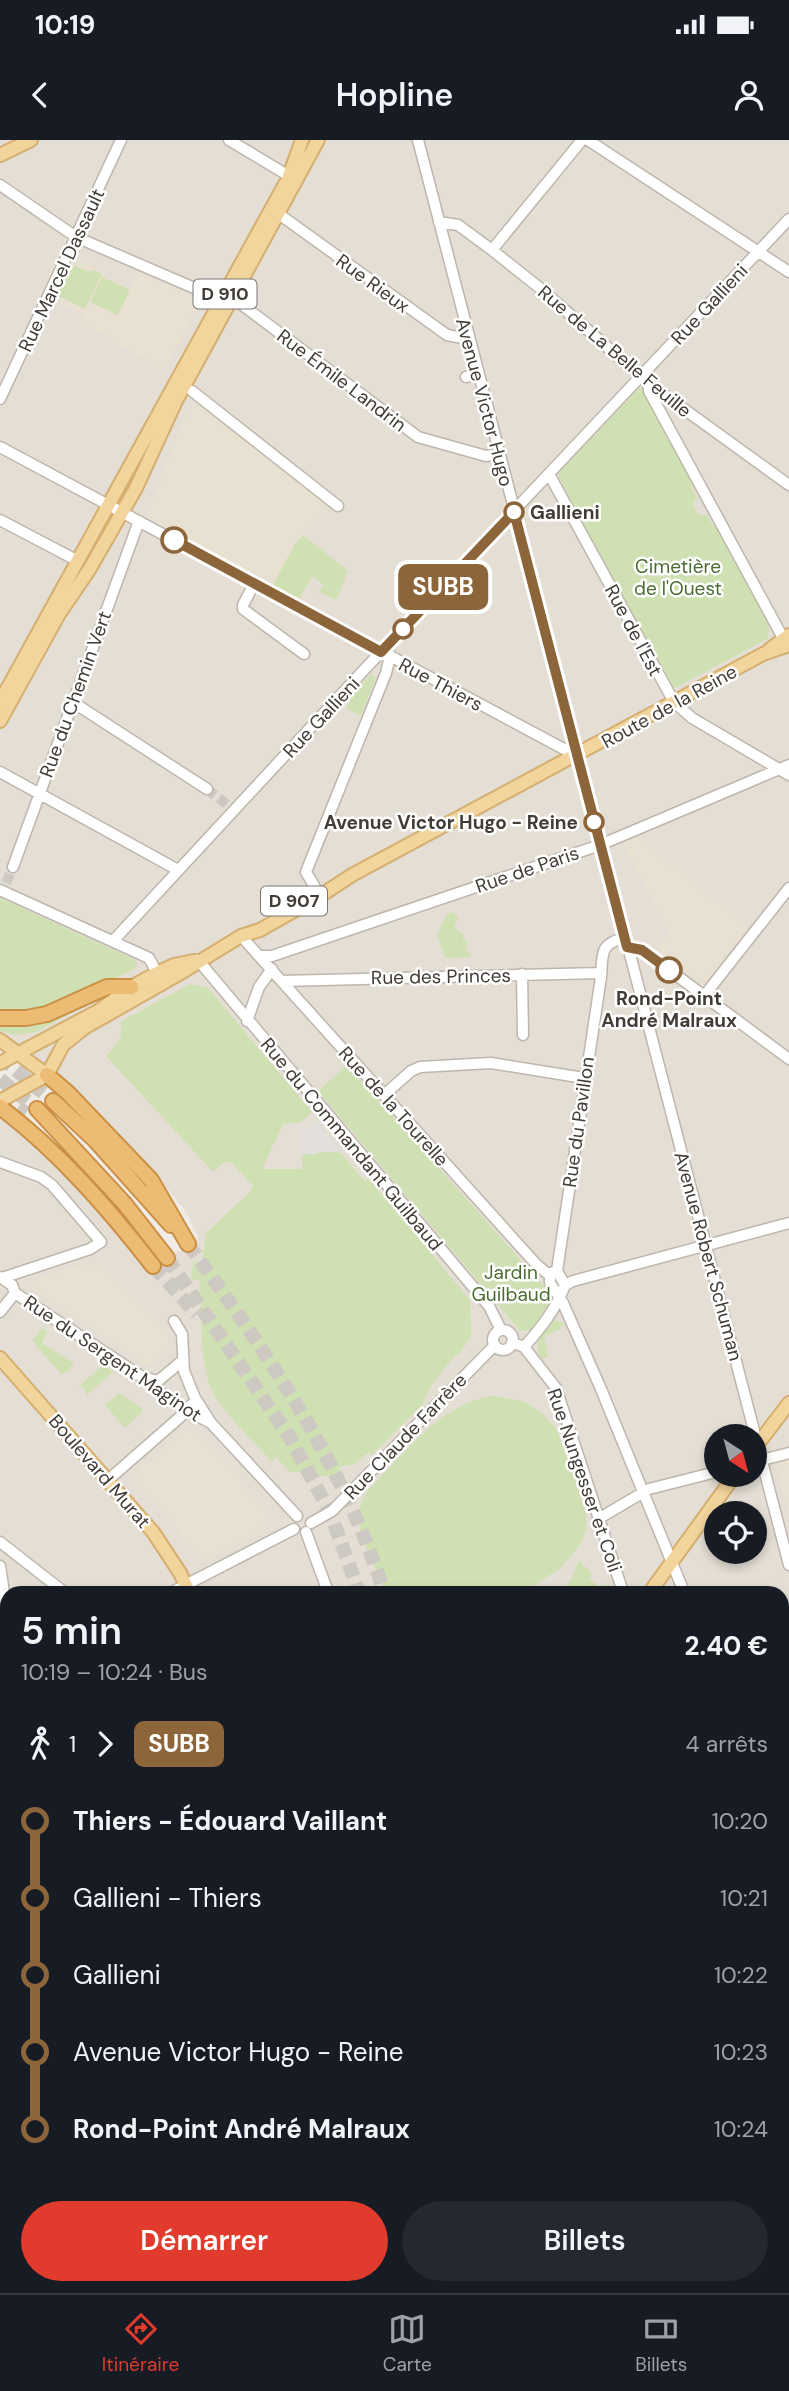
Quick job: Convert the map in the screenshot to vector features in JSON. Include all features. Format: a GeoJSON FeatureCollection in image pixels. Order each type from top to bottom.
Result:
{"type":"FeatureCollection","features":[{"type":"Feature","properties":{"kind":"highway"},"geometry":{"type":"LineString","coordinates":[[0,1018],[26,1018],[47,1014],[107,987],[131,987]]}},
{"type":"Feature","properties":{"kind":"highway"},"geometry":{"type":"LineString","coordinates":[[47,1075],[68,1092],[150,1180],[188,1244],[95,1140],[53,1101]]}},
{"type":"Feature","properties":{"kind":"highway"},"geometry":{"type":"LineString","coordinates":[[0,1107],[34,1133],[68,1165],[113,1214],[153,1266]]}},
{"type":"Feature","properties":{"kind":"highway"},"geometry":{"type":"LineString","coordinates":[[31,1111],[80,1155],[124,1203],[167,1258]]}},
{"type":"Feature","properties":{"kind":"main road"},"geometry":{"type":"LineString","coordinates":[[0,155],[31,140]]}},
{"type":"Feature","properties":{"kind":"main road","name":"D 910"},"geometry":{"type":"LineString","coordinates":[[289,176],[302,140]]}},
{"type":"Feature","properties":{"kind":"main road","name":"D 910"},"geometry":{"type":"LineString","coordinates":[[0,721],[60,613],[89,570],[115,508],[228,299],[309,140]]}},
{"type":"Feature","properties":{"kind":"main road","name":"D 910"},"geometry":{"type":"LineString","coordinates":[[0,702],[78,561],[153,455],[176,401],[190,386],[228,299],[271,230],[318,140]]}},
{"type":"Feature","properties":{"kind":"main road","name":"D 910"},"geometry":{"type":"LineString","coordinates":[[271,230],[283,217],[325,140]]}},
{"type":"Feature","properties":{"kind":"main road","name":"Route de la Reine"},"geometry":{"type":"LineString","coordinates":[[198,960],[241,936],[260,930],[318,893],[577,756],[787,639]]}},
{"type":"Feature","properties":{"kind":"main road"},"geometry":{"type":"LineString","coordinates":[[0,1063],[99,1011],[131,987],[157,973],[174,965],[198,960]]}},
{"type":"Feature","properties":{"kind":"main road"},"geometry":{"type":"LineString","coordinates":[[0,1101],[47,1075],[63,1045],[84,1028],[198,960]]}},
{"type":"Feature","properties":{"kind":"main road"},"geometry":{"type":"LineString","coordinates":[[0,1040],[47,1075]]}},
{"type":"Feature","properties":{"kind":"main road","name":"Boulevard Murat"},"geometry":{"type":"LineString","coordinates":[[0,1358],[153,1532],[185,1586]]}},
{"type":"Feature","properties":{"kind":"main road"},"geometry":{"type":"LineString","coordinates":[[767,1437],[789,1403]]}},
{"type":"Feature","properties":{"kind":"main road"},"geometry":{"type":"LineString","coordinates":[[654,1586],[726,1488]]}},
{"type":"Feature","properties":{"kind":"street","name":"Rue Marcel Dassault"},"geometry":{"type":"LineString","coordinates":[[0,399],[121,140]]}},
{"type":"Feature","properties":{"kind":"street"},"geometry":{"type":"LineString","coordinates":[[229,140],[289,176]]}},
{"type":"Feature","properties":{"kind":"street","name":"Avenue Victor Hugo"},"geometry":{"type":"LineString","coordinates":[[418,140],[626,943]]}},
{"type":"Feature","properties":{"kind":"street"},"geometry":{"type":"LineString","coordinates":[[492,250],[582,140]]}},
{"type":"Feature","properties":{"kind":"street"},"geometry":{"type":"LineString","coordinates":[[587,140],[789,272]]}},
{"type":"Feature","properties":{"kind":"street","name":"Rue Émile Landrin"},"geometry":{"type":"LineString","coordinates":[[0,185],[76,237],[228,299],[418,437],[486,456],[498,453]]}},
{"type":"Feature","properties":{"kind":"street","name":"Rue Rieux"},"geometry":{"type":"LineString","coordinates":[[283,217],[447,335],[468,339]]}},
{"type":"Feature","properties":{"kind":"street","name":"Rue Gallieni"},"geometry":{"type":"LineString","coordinates":[[113,941],[608,411],[628,390],[644,380],[789,219]]}},
{"type":"Feature","properties":{"kind":"street","name":"Rue de La Belle Feuille"},"geometry":{"type":"LineString","coordinates":[[439,222],[458,225],[492,250],[541,289],[644,380],[789,485]]}},
{"type":"Feature","properties":{"kind":"street"},"geometry":{"type":"LineString","coordinates":[[466,377],[478,373]]}},
{"type":"Feature","properties":{"kind":"street"},"geometry":{"type":"LineString","coordinates":[[644,380],[787,639]]}},
{"type":"Feature","properties":{"kind":"street"},"geometry":{"type":"LineString","coordinates":[[190,386],[338,506]]}},
{"type":"Feature","properties":{"kind":"street","name":"Rue Thiers"},"geometry":{"type":"LineString","coordinates":[[0,447],[386,651],[577,756]]}},
{"type":"Feature","properties":{"kind":"street","name":"Rue de l'Est"},"geometry":{"type":"LineString","coordinates":[[549,474],[674,702],[692,718],[784,767],[789,775]]}},
{"type":"Feature","properties":{"kind":"street"},"geometry":{"type":"LineString","coordinates":[[0,520],[78,561]]}},
{"type":"Feature","properties":{"kind":"street","name":"Rue du Chemin Vert"},"geometry":{"type":"LineString","coordinates":[[13,867],[71,701],[139,521]]}},
{"type":"Feature","properties":{"kind":"street"},"geometry":{"type":"LineString","coordinates":[[254,582],[243,609],[304,654]]}},
{"type":"Feature","properties":{"kind":"street"},"geometry":{"type":"LineString","coordinates":[[318,893],[306,872],[386,673],[386,651]]}},
{"type":"Feature","properties":{"kind":"street"},"geometry":{"type":"LineString","coordinates":[[370,663],[386,673]]}},
{"type":"Feature","properties":{"kind":"street"},"geometry":{"type":"LineString","coordinates":[[71,701],[207,789]]}},
{"type":"Feature","properties":{"kind":"street","name":"Rue de Paris"},"geometry":{"type":"LineString","coordinates":[[260,956],[272,956],[600,845],[784,767]]}},
{"type":"Feature","properties":{"kind":"street"},"geometry":{"type":"LineString","coordinates":[[0,772],[178,870]]}},
{"type":"Feature","properties":{"kind":"street"},"geometry":{"type":"LineString","coordinates":[[3,888],[149,958],[157,973],[157,978],[149,989]]}},
{"type":"Feature","properties":{"kind":"street"},"geometry":{"type":"LineString","coordinates":[[704,996],[789,888]]}},
{"type":"Feature","properties":{"kind":"street","name":"Rue de la Tourelle"},"geometry":{"type":"LineString","coordinates":[[241,936],[536,1264],[553,1273]]}},
{"type":"Feature","properties":{"kind":"street"},"geometry":{"type":"LineString","coordinates":[[601,973],[604,948],[610,942],[626,943],[642,950],[789,1059]]}},
{"type":"Feature","properties":{"kind":"street","name":"Avenue Robert Schuman"},"geometry":{"type":"LineString","coordinates":[[626,943],[751,1424]]}},
{"type":"Feature","properties":{"kind":"street","name":"Rue du Commandant Guilbaud"},"geometry":{"type":"LineString","coordinates":[[198,960],[489,1306],[501,1330],[510,1333],[512,1342]]}},
{"type":"Feature","properties":{"kind":"street"},"geometry":{"type":"LineString","coordinates":[[247,1021],[259,987],[272,969]]}},
{"type":"Feature","properties":{"kind":"street","name":"Rue des Princes"},"geometry":{"type":"LineString","coordinates":[[282,981],[601,973]]}},
{"type":"Feature","properties":{"kind":"street","name":"Rue du Pavillon"},"geometry":{"type":"LineString","coordinates":[[553,1273],[601,973]]}},
{"type":"Feature","properties":{"kind":"street"},"geometry":{"type":"LineString","coordinates":[[522,974],[523,1035]]}},
{"type":"Feature","properties":{"kind":"street"},"geometry":{"type":"LineString","coordinates":[[384,1095],[411,1071],[420,1067],[491,1063],[584,1078]]}},
{"type":"Feature","properties":{"kind":"street"},"geometry":{"type":"LineString","coordinates":[[0,1162],[41,1177],[52,1185],[101,1242],[90,1249],[1,1278]]}},
{"type":"Feature","properties":{"kind":"street"},"geometry":{"type":"LineString","coordinates":[[524,1347],[553,1310],[565,1285],[573,1281],[789,1223]]}},
{"type":"Feature","properties":{"kind":"street"},"geometry":{"type":"LineString","coordinates":[[565,1285],[553,1273],[550,1283],[560,1297],[682,1586]]}},
{"type":"Feature","properties":{"kind":"street","name":"Rue du Sergent Maginot"},"geometry":{"type":"LineString","coordinates":[[1,1278],[12,1285],[15,1293],[187,1410],[211,1423]]}},
{"type":"Feature","properties":{"kind":"street"},"geometry":{"type":"LineString","coordinates":[[0,1312],[15,1293]]}},
{"type":"Feature","properties":{"kind":"street"},"geometry":{"type":"LineString","coordinates":[[174,1321],[182,1334],[183,1361],[195,1398],[211,1423],[297,1517]]}},
{"type":"Feature","properties":{"kind":"street"},"geometry":{"type":"LineString","coordinates":[[501,1330],[494,1336],[495,1345],[506,1349],[512,1342]]}},
{"type":"Feature","properties":{"kind":"street","name":"Rue Nungesser et Coli"},"geometry":{"type":"LineString","coordinates":[[512,1342],[524,1347],[556,1388],[621,1586]]}},
{"type":"Feature","properties":{"kind":"street","name":"Rue Claude Farrère"},"geometry":{"type":"LineString","coordinates":[[308,1527],[332,1511],[495,1345]]}},
{"type":"Feature","properties":{"kind":"street"},"geometry":{"type":"LineString","coordinates":[[142,1377],[158,1381],[183,1361]]}},
{"type":"Feature","properties":{"kind":"street"},"geometry":{"type":"LineString","coordinates":[[108,1480],[187,1410],[195,1398]]}},
{"type":"Feature","properties":{"kind":"street"},"geometry":{"type":"LineString","coordinates":[[767,1451],[789,1452]]}},
{"type":"Feature","properties":{"kind":"street"},"geometry":{"type":"LineString","coordinates":[[598,1519],[642,1491],[704,1475]]}},
{"type":"Feature","properties":{"kind":"street","name":"Avenue Robert Schuman"},"geometry":{"type":"LineString","coordinates":[[767,1484],[789,1565]]}},
{"type":"Feature","properties":{"kind":"street"},"geometry":{"type":"LineString","coordinates":[[297,1517],[306,1516],[326,1586]]}},
{"type":"Feature","properties":{"kind":"street"},"geometry":{"type":"LineString","coordinates":[[294,1529],[293,1524],[297,1517]]}},
{"type":"Feature","properties":{"kind":"street"},"geometry":{"type":"LineString","coordinates":[[294,1529],[301,1533],[308,1527]]}},
{"type":"Feature","properties":{"kind":"street"},"geometry":{"type":"LineString","coordinates":[[192,1586],[294,1529]]}},
{"type":"Feature","properties":{"kind":"street"},"geometry":{"type":"LineString","coordinates":[[0,1542],[56,1586]]}},
{"type":"Feature","properties":{"kind":"street"},"geometry":{"type":"LineString","coordinates":[[0,1566],[3,1586]]}},
{"type":"Feature","properties":{"kind":"shaded area"},"geometry":{"type":"Polygon","coordinates":[[[0,140],[789,140],[789,1586],[0,1586],[0,1115],[53,1158],[150,1270],[199,1238],[184,1209],[82,1098],[0,1033],[0,140]]]}},
{"type":"Feature","properties":{"kind":"shaded area"},"geometry":{"type":"Polygon","coordinates":[[[73,257],[130,289],[138,272],[200,299],[201,302],[164,370],[112,341],[113,338],[81,323],[84,315],[53,301],[73,257]]]}},
{"type":"Feature","properties":{"kind":"shaded area"},"geometry":{"type":"Polygon","coordinates":[[[194,403],[213,413],[328,504],[294,545],[273,585],[147,518],[175,440],[194,403]]]}},
{"type":"Feature","properties":{"kind":"shaded area"},"geometry":{"type":"Polygon","coordinates":[[[636,835],[748,927],[721,962],[719,961],[705,983],[701,983],[657,951],[670,932],[622,841],[636,835]]]}},
{"type":"Feature","properties":{"kind":"shaded area"},"geometry":{"type":"Polygon","coordinates":[[[319,1120],[323,1124],[320,1127],[338,1148],[335,1151],[317,1151],[317,1154],[302,1154],[302,1129],[310,1128],[319,1120]]]}},
{"type":"Feature","properties":{"kind":"shaded area"},"geometry":{"type":"Polygon","coordinates":[[[91,1263],[104,1266],[171,1339],[171,1349],[154,1364],[145,1364],[31,1288],[36,1279],[81,1265],[85,1267],[91,1263]]]}},
{"type":"Feature","properties":{"kind":"shaded area"},"geometry":{"type":"Polygon","coordinates":[[[181,1431],[194,1431],[267,1509],[263,1532],[209,1559],[198,1557],[136,1482],[138,1468],[146,1461],[148,1463],[181,1431]]]}},
{"type":"Feature","properties":{"kind":"shaded area"},"geometry":{"type":"Polygon","coordinates":[[[789,1459],[789,1517],[776,1467],[779,1462],[789,1459]]]}},
{"type":"Feature","properties":{"kind":"green space"},"geometry":{"type":"Polygon","coordinates":[[[70,264],[102,274],[85,309],[56,295],[70,264]]]}},
{"type":"Feature","properties":{"kind":"green space"},"geometry":{"type":"Polygon","coordinates":[[[102,277],[130,290],[118,315],[90,302],[102,277]]]}},
{"type":"Feature","properties":{"kind":"green space","name":"Cimetière de l'Ouest"},"geometry":{"type":"Polygon","coordinates":[[[639,388],[642,389],[694,485],[691,487],[697,498],[694,504],[696,511],[699,515],[707,515],[713,526],[716,525],[770,630],[767,633],[769,638],[673,689],[559,478],[559,473],[639,388]]]}},
{"type":"Feature","properties":{"kind":"green space"},"geometry":{"type":"Polygon","coordinates":[[[303,535],[348,571],[336,600],[319,592],[323,584],[312,576],[299,599],[273,585],[303,535]]]}},
{"type":"Feature","properties":{"kind":"green space"},"geometry":{"type":"Polygon","coordinates":[[[371,674],[376,677],[361,715],[346,709],[353,693],[371,674]]]}},
{"type":"Feature","properties":{"kind":"green space"},"geometry":{"type":"Polygon","coordinates":[[[0,898],[133,959],[137,963],[136,968],[50,1009],[0,1014],[0,898]]]}},
{"type":"Feature","properties":{"kind":"green space"},"geometry":{"type":"Polygon","coordinates":[[[454,912],[458,919],[454,928],[463,933],[463,939],[468,944],[465,950],[471,953],[471,957],[445,958],[437,935],[447,914],[454,912]]]}},
{"type":"Feature","properties":{"kind":"green space"},"geometry":{"type":"Polygon","coordinates":[[[190,984],[208,988],[312,1112],[301,1122],[283,1124],[262,1169],[302,1169],[302,1154],[341,1153],[365,1182],[368,1178],[470,1300],[471,1336],[459,1355],[455,1355],[431,1386],[423,1404],[371,1456],[370,1453],[366,1454],[355,1464],[339,1467],[340,1476],[306,1476],[306,1472],[290,1472],[275,1456],[272,1462],[236,1423],[212,1391],[203,1350],[200,1281],[191,1279],[193,1262],[202,1263],[206,1233],[249,1193],[253,1186],[231,1162],[224,1162],[213,1172],[106,1056],[120,1037],[120,1022],[190,984]]]}},
{"type":"Feature","properties":{"kind":"green space"},"geometry":{"type":"Polygon","coordinates":[[[107,994],[36,1032],[14,1035],[0,1031],[0,1022],[107,994]]]}},
{"type":"Feature","properties":{"kind":"green space","name":"Jardin Guilbaud"},"geometry":{"type":"Polygon","coordinates":[[[347,1065],[549,1292],[549,1303],[531,1330],[520,1331],[318,1091],[347,1065]]]}},
{"type":"Feature","properties":{"kind":"green space"},"geometry":{"type":"Polygon","coordinates":[[[554,1320],[566,1324],[544,1336],[548,1357],[543,1359],[538,1353],[538,1341],[554,1320]]]}},
{"type":"Feature","properties":{"kind":"green space"},"geometry":{"type":"Polygon","coordinates":[[[42,1328],[47,1331],[42,1343],[73,1363],[62,1375],[32,1341],[42,1328]]]}},
{"type":"Feature","properties":{"kind":"green space"},"geometry":{"type":"Polygon","coordinates":[[[103,1365],[113,1372],[87,1395],[84,1387],[79,1386],[103,1365]]]}},
{"type":"Feature","properties":{"kind":"green space"},"geometry":{"type":"Polygon","coordinates":[[[119,1393],[143,1409],[125,1428],[105,1405],[119,1393]]]}},
{"type":"Feature","properties":{"kind":"green space"},"geometry":{"type":"Polygon","coordinates":[[[496,1396],[525,1402],[544,1415],[557,1430],[586,1513],[586,1531],[579,1546],[561,1568],[532,1586],[384,1586],[369,1554],[360,1523],[359,1511],[366,1493],[424,1432],[440,1419],[476,1400],[496,1396]]]}},
{"type":"Feature","properties":{"kind":"green space"},"geometry":{"type":"Polygon","coordinates":[[[579,1560],[592,1574],[589,1579],[598,1586],[567,1586],[579,1560]]]}},
{"type":"Feature","properties":{"kind":"tunnel"},"geometry":{"type":"LineString","coordinates":[[207,789],[234,810]]}},
{"type":"Feature","properties":{"kind":"tunnel"},"geometry":{"type":"LineString","coordinates":[[6,883],[13,867]]}},
{"type":"Feature","properties":{"kind":"tunnel"},"geometry":{"type":"LineString","coordinates":[[0,1057],[53,1101]]}},
{"type":"Feature","properties":{"kind":"tunnel"},"geometry":{"type":"LineString","coordinates":[[0,1079],[37,1109]]}},
{"type":"Feature","properties":{"kind":"tunnel"},"geometry":{"type":"LineString","coordinates":[[0,1097],[26,1113]]}},
{"type":"Feature","properties":{"kind":"tunnel"},"geometry":{"type":"LineString","coordinates":[[188,1244],[274,1368],[325,1454],[367,1544],[382,1586]]}},
{"type":"Feature","properties":{"kind":"tunnel"},"geometry":{"type":"LineString","coordinates":[[167,1258],[289,1436],[330,1512],[357,1586]]}},
{"type":"Feature","properties":{"kind":"tunnel"},"geometry":{"type":"LineString","coordinates":[[153,1266],[197,1314]]}},
{"type":"Feature","properties":{"kind":"bus line","name":"SUBB"},"geometry":{"type":"LineString","coordinates":[[174,540],[381,652],[514,512],[627,947],[642,950],[669,970]]}},
{"type":"Feature","properties":{"kind":"place","name":"Gallieni"},"geometry":{"type":"Point","coordinates":[514,512]}},
{"type":"Feature","properties":{"kind":"place","name":"Avenue Victor Hugo - Reine"},"geometry":{"type":"Point","coordinates":[594,822]}},
{"type":"Feature","properties":{"kind":"place","name":"Rond-Point André Malraux"},"geometry":{"type":"Point","coordinates":[669,970]}}]}
